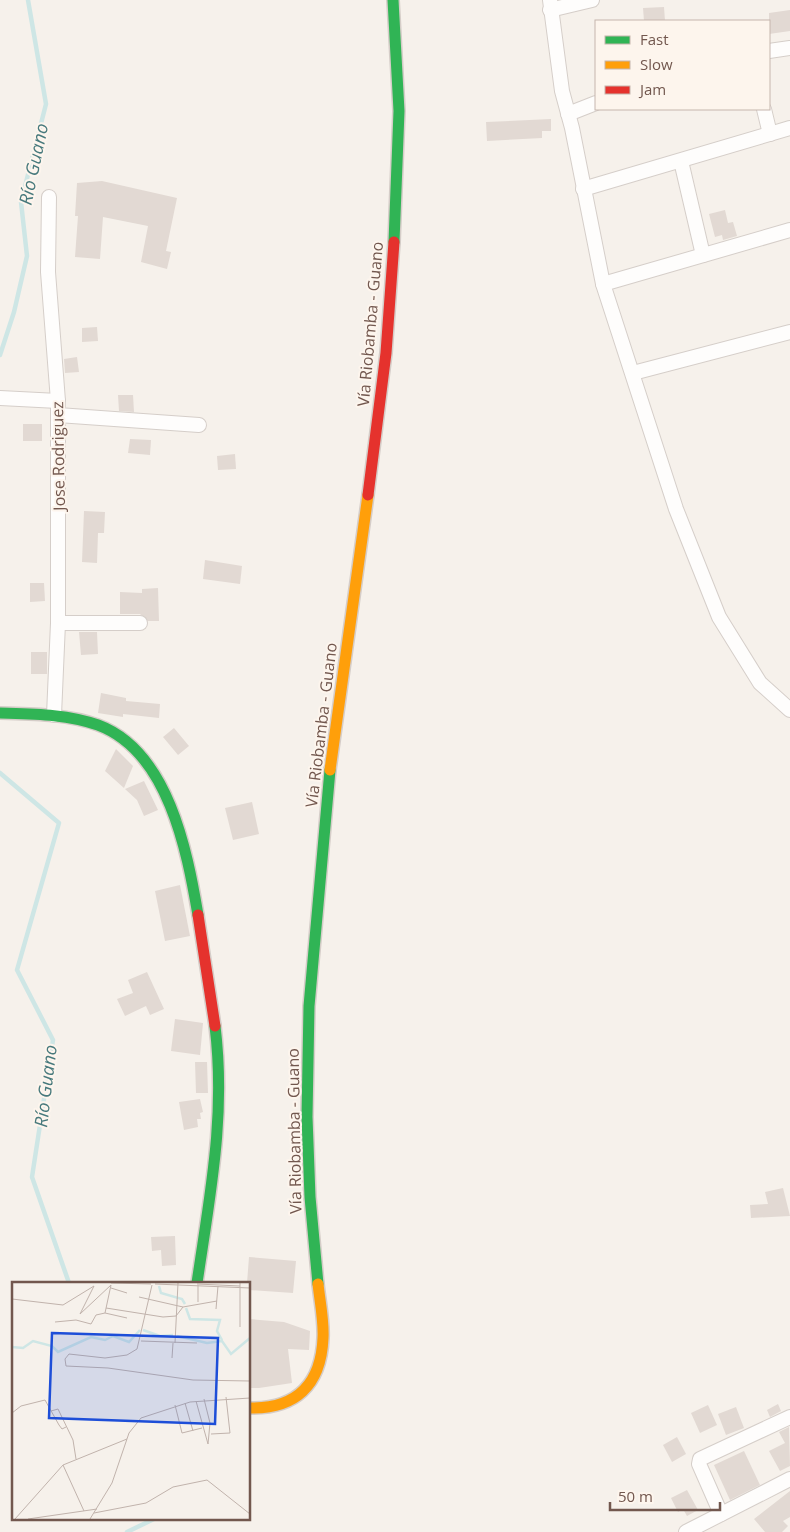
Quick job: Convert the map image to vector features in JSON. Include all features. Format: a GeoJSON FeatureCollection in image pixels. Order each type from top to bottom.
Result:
{"type":"FeatureCollection","features":[{"type":"Feature","properties":{"kind":"main road","name":"Vía Riobamba - Guano"},"geometry":{"type":"LineString","coordinates":[[250,1408],[271,1409],[285,1405],[296,1399],[306,1390],[315,1374],[323,1338],[310,1197],[307,1117],[308,1006],[332,752],[351,627],[386,353],[396,216],[399,111],[393,0]]}},
{"type":"Feature","properties":{"kind":"main road"},"geometry":{"type":"LineString","coordinates":[[0,713],[54,715],[88,722],[126,741],[155,776],[182,840],[193,887],[216,1024],[220,1069],[215,1147],[197,1282]]}},
{"type":"Feature","properties":{"kind":"street"},"geometry":{"type":"LineString","coordinates":[[592,0],[550,5],[562,91],[603,284],[676,509],[719,617],[760,683],[790,710]]}},
{"type":"Feature","properties":{"kind":"street"},"geometry":{"type":"LineString","coordinates":[[770,51],[790,48]]}},
{"type":"Feature","properties":{"kind":"street"},"geometry":{"type":"LineString","coordinates":[[568,114],[595,103]]}},
{"type":"Feature","properties":{"kind":"street"},"geometry":{"type":"LineString","coordinates":[[764,110],[770,134]]}},
{"type":"Feature","properties":{"kind":"street"},"geometry":{"type":"LineString","coordinates":[[584,189],[790,128]]}},
{"type":"Feature","properties":{"kind":"street"},"geometry":{"type":"LineString","coordinates":[[681,161],[704,255]]}},
{"type":"Feature","properties":{"kind":"street","name":"Jose Rodriguez"},"geometry":{"type":"LineString","coordinates":[[49,197],[50,297],[58,408],[58,623],[54,715]]}},
{"type":"Feature","properties":{"kind":"street"},"geometry":{"type":"LineString","coordinates":[[603,284],[790,230]]}},
{"type":"Feature","properties":{"kind":"street"},"geometry":{"type":"LineString","coordinates":[[632,373],[790,332]]}},
{"type":"Feature","properties":{"kind":"street"},"geometry":{"type":"LineString","coordinates":[[4,399],[58,408],[199,425]]}},
{"type":"Feature","properties":{"kind":"street"},"geometry":{"type":"LineString","coordinates":[[58,623],[140,623]]}},
{"type":"Feature","properties":{"kind":"street"},"geometry":{"type":"LineString","coordinates":[[721,1514],[699,1464],[700,1459],[790,1418]]}},
{"type":"Feature","properties":{"kind":"street"},"geometry":{"type":"LineString","coordinates":[[686,1532],[790,1479]]}},
{"type":"Feature","properties":{"kind":"building"},"geometry":{"type":"Polygon","coordinates":[[[664,7],[665,20],[644,20],[643,8],[664,7]]]}},
{"type":"Feature","properties":{"kind":"building"},"geometry":{"type":"Polygon","coordinates":[[[790,10],[790,31],[770,34],[769,13],[790,10]]]}},
{"type":"Feature","properties":{"kind":"building"},"geometry":{"type":"Polygon","coordinates":[[[551,119],[551,131],[542,131],[542,138],[487,141],[486,122],[551,119]]]}},
{"type":"Feature","properties":{"kind":"building"},"geometry":{"type":"Polygon","coordinates":[[[102,181],[177,198],[166,251],[171,252],[167,269],[141,262],[148,226],[103,217],[100,259],[75,257],[78,216],[75,216],[77,183],[102,181]]]}},
{"type":"Feature","properties":{"kind":"building"},"geometry":{"type":"Polygon","coordinates":[[[725,210],[728,223],[733,222],[737,236],[723,240],[722,235],[715,237],[709,214],[725,210]]]}},
{"type":"Feature","properties":{"kind":"building"},"geometry":{"type":"Polygon","coordinates":[[[97,327],[98,341],[82,342],[82,328],[97,327]]]}},
{"type":"Feature","properties":{"kind":"building"},"geometry":{"type":"Polygon","coordinates":[[[77,357],[79,372],[65,373],[64,359],[77,357]]]}},
{"type":"Feature","properties":{"kind":"building"},"geometry":{"type":"Polygon","coordinates":[[[118,395],[133,395],[134,412],[119,411],[118,395]]]}},
{"type":"Feature","properties":{"kind":"building"},"geometry":{"type":"Polygon","coordinates":[[[23,424],[42,424],[42,441],[23,441],[23,424]]]}},
{"type":"Feature","properties":{"kind":"building"},"geometry":{"type":"Polygon","coordinates":[[[130,439],[151,440],[150,455],[128,453],[130,439]]]}},
{"type":"Feature","properties":{"kind":"building"},"geometry":{"type":"Polygon","coordinates":[[[235,454],[236,469],[218,470],[217,456],[235,454]]]}},
{"type":"Feature","properties":{"kind":"building"},"geometry":{"type":"Polygon","coordinates":[[[84,511],[105,512],[104,533],[98,533],[97,563],[82,562],[84,511]]]}},
{"type":"Feature","properties":{"kind":"building"},"geometry":{"type":"Polygon","coordinates":[[[205,560],[242,566],[240,584],[203,579],[205,560]]]}},
{"type":"Feature","properties":{"kind":"building"},"geometry":{"type":"Polygon","coordinates":[[[30,583],[44,583],[45,601],[30,602],[30,583]]]}},
{"type":"Feature","properties":{"kind":"building"},"geometry":{"type":"Polygon","coordinates":[[[158,588],[159,621],[148,621],[140,614],[120,614],[120,592],[142,593],[142,589],[158,588]]]}},
{"type":"Feature","properties":{"kind":"building"},"geometry":{"type":"Polygon","coordinates":[[[79,632],[97,632],[98,654],[81,655],[79,632]]]}},
{"type":"Feature","properties":{"kind":"building"},"geometry":{"type":"Polygon","coordinates":[[[31,652],[47,652],[47,674],[31,674],[31,652]]]}},
{"type":"Feature","properties":{"kind":"building"},"geometry":{"type":"Polygon","coordinates":[[[101,693],[126,698],[126,701],[160,704],[159,718],[123,714],[123,717],[98,713],[101,693]]]}},
{"type":"Feature","properties":{"kind":"building"},"geometry":{"type":"Polygon","coordinates":[[[174,728],[189,746],[178,755],[163,737],[174,728]]]}},
{"type":"Feature","properties":{"kind":"building"},"geometry":{"type":"Polygon","coordinates":[[[116,749],[133,766],[124,788],[105,771],[116,749]]]}},
{"type":"Feature","properties":{"kind":"building"},"geometry":{"type":"Polygon","coordinates":[[[144,781],[158,810],[144,816],[137,800],[125,789],[144,781]]]}},
{"type":"Feature","properties":{"kind":"building"},"geometry":{"type":"Polygon","coordinates":[[[252,802],[259,834],[233,840],[225,808],[252,802]]]}},
{"type":"Feature","properties":{"kind":"building"},"geometry":{"type":"Polygon","coordinates":[[[180,885],[190,936],[165,941],[155,891],[180,885]]]}},
{"type":"Feature","properties":{"kind":"building"},"geometry":{"type":"Polygon","coordinates":[[[147,972],[164,1009],[150,1015],[146,1006],[125,1016],[117,999],[133,993],[128,980],[147,972]]]}},
{"type":"Feature","properties":{"kind":"building"},"geometry":{"type":"Polygon","coordinates":[[[175,1019],[203,1023],[200,1055],[171,1051],[175,1019]]]}},
{"type":"Feature","properties":{"kind":"building"},"geometry":{"type":"Polygon","coordinates":[[[195,1062],[207,1062],[208,1093],[196,1093],[195,1062]]]}},
{"type":"Feature","properties":{"kind":"building"},"geometry":{"type":"Polygon","coordinates":[[[200,1099],[203,1112],[200,1113],[201,1119],[197,1119],[198,1127],[184,1130],[179,1102],[200,1099]]]}},
{"type":"Feature","properties":{"kind":"building"},"geometry":{"type":"Polygon","coordinates":[[[783,1188],[790,1216],[751,1218],[750,1205],[768,1204],[765,1192],[783,1188]]]}},
{"type":"Feature","properties":{"kind":"building"},"geometry":{"type":"Polygon","coordinates":[[[175,1236],[176,1265],[162,1266],[161,1250],[152,1251],[151,1237],[175,1236]]]}},
{"type":"Feature","properties":{"kind":"building"},"geometry":{"type":"Polygon","coordinates":[[[249,1257],[296,1261],[293,1293],[250,1290],[250,1282],[247,1282],[249,1257]]]}},
{"type":"Feature","properties":{"kind":"building"},"geometry":{"type":"Polygon","coordinates":[[[250,1319],[284,1322],[310,1331],[309,1350],[288,1349],[292,1383],[250,1388],[250,1319]]]}},
{"type":"Feature","properties":{"kind":"building"},"geometry":{"type":"Polygon","coordinates":[[[778,1404],[781,1411],[770,1417],[767,1410],[778,1404]]]}},
{"type":"Feature","properties":{"kind":"building"},"geometry":{"type":"Polygon","coordinates":[[[708,1405],[717,1425],[700,1433],[691,1413],[708,1405]]]}},
{"type":"Feature","properties":{"kind":"building"},"geometry":{"type":"Polygon","coordinates":[[[736,1407],[744,1428],[726,1435],[718,1414],[736,1407]]]}},
{"type":"Feature","properties":{"kind":"building"},"geometry":{"type":"Polygon","coordinates":[[[789,1427],[790,1466],[780,1471],[769,1451],[785,1443],[779,1432],[789,1427]]]}},
{"type":"Feature","properties":{"kind":"building"},"geometry":{"type":"Polygon","coordinates":[[[677,1437],[686,1454],[672,1462],[663,1445],[677,1437]]]}},
{"type":"Feature","properties":{"kind":"building"},"geometry":{"type":"Polygon","coordinates":[[[744,1451],[760,1485],[730,1500],[714,1465],[744,1451]]]}},
{"type":"Feature","properties":{"kind":"building"},"geometry":{"type":"Polygon","coordinates":[[[687,1490],[698,1510],[687,1516],[683,1509],[678,1512],[671,1498],[687,1490]]]}},
{"type":"Feature","properties":{"kind":"building"},"geometry":{"type":"Polygon","coordinates":[[[790,1491],[790,1517],[783,1521],[788,1526],[782,1532],[765,1532],[754,1519],[790,1491]]]}},
{"type":"Feature","properties":{"kind":"waterway","name":"Río Guano"},"geometry":{"type":"LineString","coordinates":[[0,355],[14,312],[27,256],[21,202],[46,104],[28,0]]}},
{"type":"Feature","properties":{"kind":"waterway","name":"Río Guano"},"geometry":{"type":"LineString","coordinates":[[0,773],[59,823],[17,970],[53,1040],[32,1177],[69,1282]]}},
{"type":"Feature","properties":{"kind":"waterway","name":"Río Guano"},"geometry":{"type":"LineString","coordinates":[[127,1532],[152,1520]]}},
{"type":"Feature","properties":{"kind":"traffic: fast"},"geometry":{"type":"LineString","coordinates":[[393,0],[399,111],[394,242]]}},
{"type":"Feature","properties":{"kind":"traffic: fast"},"geometry":{"type":"LineString","coordinates":[[0,713],[50,715],[86,721],[98,725],[122,738],[142,757],[158,779],[180,833],[188,862],[198,915]]}},
{"type":"Feature","properties":{"kind":"traffic: fast"},"geometry":{"type":"LineString","coordinates":[[318,1284],[310,1197],[307,1117],[309,1006],[330,770]]}},
{"type":"Feature","properties":{"kind":"traffic: fast"},"geometry":{"type":"LineString","coordinates":[[197,1282],[218,1123],[218,1059],[215,1026]]}},
{"type":"Feature","properties":{"kind":"traffic: slow"},"geometry":{"type":"LineString","coordinates":[[330,770],[368,495]]}},
{"type":"Feature","properties":{"kind":"traffic: slow"},"geometry":{"type":"LineString","coordinates":[[250,1408],[280,1404],[292,1399],[311,1382],[321,1355],[323,1338],[318,1284]]}},
{"type":"Feature","properties":{"kind":"traffic: jam"},"geometry":{"type":"LineString","coordinates":[[368,495],[386,353],[394,242]]}},
{"type":"Feature","properties":{"kind":"traffic: jam"},"geometry":{"type":"LineString","coordinates":[[198,915],[215,1026]]}}]}
